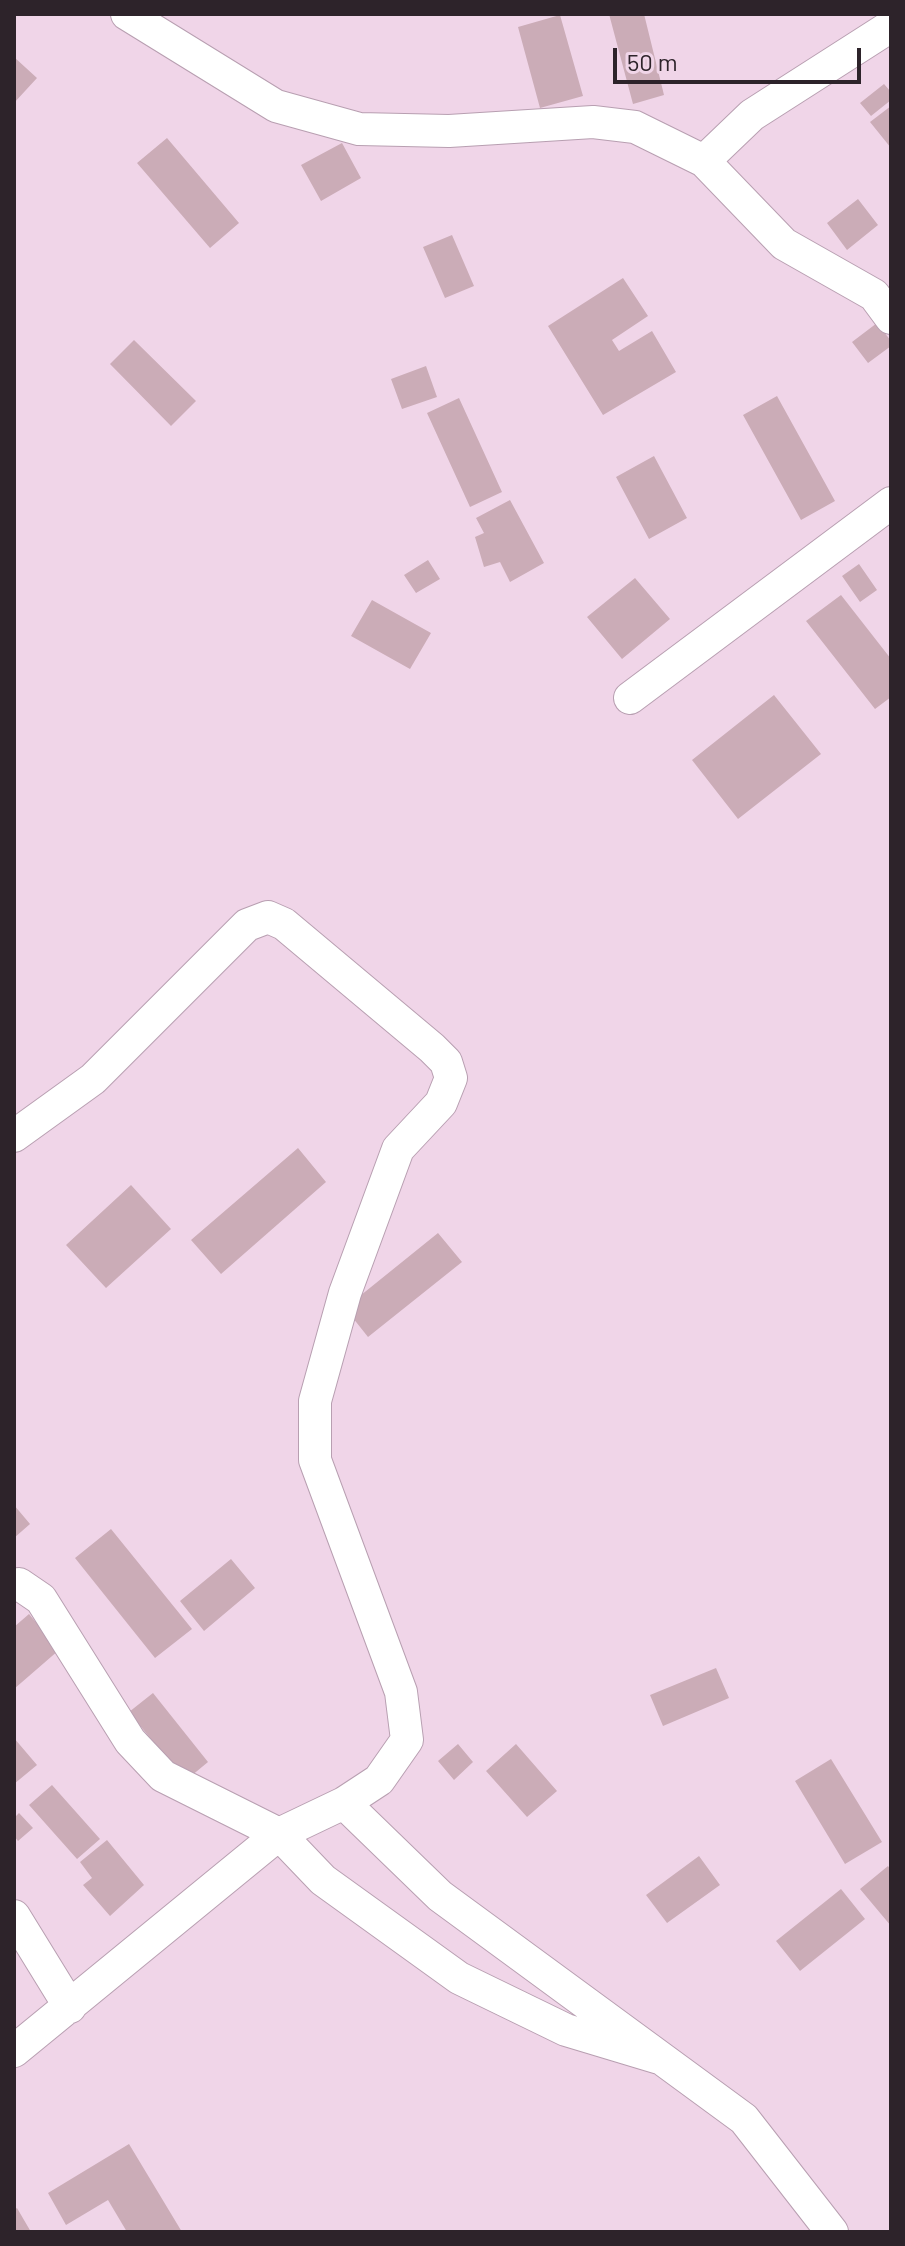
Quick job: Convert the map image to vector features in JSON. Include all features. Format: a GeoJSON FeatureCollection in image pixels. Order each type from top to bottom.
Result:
{"type":"FeatureCollection","features":[{"type":"Feature","properties":{"kind":"street"},"geometry":{"type":"LineString","coordinates":[[127,14],[276,106],[359,129],[449,131],[593,122],[635,127],[704,161],[784,244],[874,295],[891,318]]}},
{"type":"Feature","properties":{"kind":"street"},"geometry":{"type":"LineString","coordinates":[[704,161],[752,115],[891,26]]}},
{"type":"Feature","properties":{"kind":"street"},"geometry":{"type":"LineString","coordinates":[[630,698],[891,503]]}},
{"type":"Feature","properties":{"kind":"street"},"geometry":{"type":"LineString","coordinates":[[14,1136],[93,1079],[247,925],[268,917],[284,924],[446,1062],[451,1078],[441,1103],[398,1149],[345,1293],[315,1401],[315,1460],[401,1692],[407,1740],[379,1780],[344,1803],[279,1834],[14,2051]]}},
{"type":"Feature","properties":{"kind":"street"},"geometry":{"type":"LineString","coordinates":[[14,1585],[19,1584],[41,1599],[130,1741],[163,1776],[279,1834],[323,1880],[459,1978],[566,2030],[659,2058]]}},
{"type":"Feature","properties":{"kind":"street"},"geometry":{"type":"LineString","coordinates":[[344,1803],[440,1896],[744,2119],[832,2232]]}},
{"type":"Feature","properties":{"kind":"street"},"geometry":{"type":"LineString","coordinates":[[14,1916],[70,2007]]}},
{"type":"Feature","properties":{"kind":"building"},"geometry":{"type":"Polygon","coordinates":[[[609,14],[644,14],[664,95],[633,104],[609,14]]]}},
{"type":"Feature","properties":{"kind":"building"},"geometry":{"type":"Polygon","coordinates":[[[560,15],[583,96],[540,108],[518,27],[560,15]]]}},
{"type":"Feature","properties":{"kind":"building"},"geometry":{"type":"Polygon","coordinates":[[[14,57],[37,78],[14,103],[14,57]]]}},
{"type":"Feature","properties":{"kind":"building"},"geometry":{"type":"Polygon","coordinates":[[[884,84],[891,92],[891,100],[871,116],[860,103],[884,84]]]}},
{"type":"Feature","properties":{"kind":"building"},"geometry":{"type":"Polygon","coordinates":[[[891,106],[891,148],[870,122],[891,106]]]}},
{"type":"Feature","properties":{"kind":"building"},"geometry":{"type":"Polygon","coordinates":[[[167,138],[239,223],[210,248],[137,163],[167,138]]]}},
{"type":"Feature","properties":{"kind":"building"},"geometry":{"type":"Polygon","coordinates":[[[342,143],[361,178],[321,201],[301,165],[342,143]]]}},
{"type":"Feature","properties":{"kind":"building"},"geometry":{"type":"Polygon","coordinates":[[[858,199],[878,225],[847,250],[827,223],[858,199]]]}},
{"type":"Feature","properties":{"kind":"building"},"geometry":{"type":"Polygon","coordinates":[[[452,235],[474,286],[445,298],[423,247],[452,235]]]}},
{"type":"Feature","properties":{"kind":"building"},"geometry":{"type":"Polygon","coordinates":[[[623,278],[648,316],[612,340],[619,351],[652,331],[676,372],[603,415],[548,326],[623,278]]]}},
{"type":"Feature","properties":{"kind":"building"},"geometry":{"type":"Polygon","coordinates":[[[877,323],[891,341],[891,346],[868,363],[852,342],[877,323]]]}},
{"type":"Feature","properties":{"kind":"building"},"geometry":{"type":"Polygon","coordinates":[[[134,340],[196,401],[171,426],[110,364],[134,340]]]}},
{"type":"Feature","properties":{"kind":"building"},"geometry":{"type":"Polygon","coordinates":[[[426,366],[437,397],[402,409],[391,379],[426,366]]]}},
{"type":"Feature","properties":{"kind":"building"},"geometry":{"type":"Polygon","coordinates":[[[777,396],[835,501],[801,520],[743,415],[777,396]]]}},
{"type":"Feature","properties":{"kind":"building"},"geometry":{"type":"Polygon","coordinates":[[[459,398],[502,492],[470,507],[427,413],[459,398]]]}},
{"type":"Feature","properties":{"kind":"building"},"geometry":{"type":"Polygon","coordinates":[[[654,456],[687,518],[649,539],[616,477],[654,456]]]}},
{"type":"Feature","properties":{"kind":"building"},"geometry":{"type":"Polygon","coordinates":[[[510,500],[544,563],[510,582],[500,562],[484,567],[475,537],[484,533],[476,518],[510,500]]]}},
{"type":"Feature","properties":{"kind":"building"},"geometry":{"type":"Polygon","coordinates":[[[428,560],[440,579],[416,593],[404,575],[428,560]]]}},
{"type":"Feature","properties":{"kind":"building"},"geometry":{"type":"Polygon","coordinates":[[[859,564],[877,590],[860,602],[842,576],[859,564]]]}},
{"type":"Feature","properties":{"kind":"building"},"geometry":{"type":"Polygon","coordinates":[[[635,578],[670,619],[622,659],[587,617],[635,578]]]}},
{"type":"Feature","properties":{"kind":"building"},"geometry":{"type":"Polygon","coordinates":[[[841,595],[891,659],[891,697],[875,709],[806,621],[841,595]]]}},
{"type":"Feature","properties":{"kind":"building"},"geometry":{"type":"Polygon","coordinates":[[[372,600],[431,633],[410,669],[351,636],[372,600]]]}},
{"type":"Feature","properties":{"kind":"building"},"geometry":{"type":"Polygon","coordinates":[[[774,695],[821,754],[738,819],[692,760],[774,695]]]}},
{"type":"Feature","properties":{"kind":"building"},"geometry":{"type":"Polygon","coordinates":[[[298,1148],[326,1182],[221,1274],[191,1240],[298,1148]]]}},
{"type":"Feature","properties":{"kind":"building"},"geometry":{"type":"Polygon","coordinates":[[[131,1185],[171,1229],[106,1288],[66,1245],[131,1185]]]}},
{"type":"Feature","properties":{"kind":"building"},"geometry":{"type":"Polygon","coordinates":[[[438,1233],[462,1262],[368,1337],[345,1308],[438,1233]]]}},
{"type":"Feature","properties":{"kind":"building"},"geometry":{"type":"Polygon","coordinates":[[[14,1505],[30,1524],[14,1538],[14,1505]]]}},
{"type":"Feature","properties":{"kind":"building"},"geometry":{"type":"Polygon","coordinates":[[[111,1529],[192,1629],[155,1658],[75,1558],[111,1529]]]}},
{"type":"Feature","properties":{"kind":"building"},"geometry":{"type":"Polygon","coordinates":[[[231,1559],[255,1588],[204,1631],[180,1601],[231,1559]]]}},
{"type":"Feature","properties":{"kind":"building"},"geometry":{"type":"Polygon","coordinates":[[[29,1614],[59,1650],[14,1689],[14,1627],[29,1614]]]}},
{"type":"Feature","properties":{"kind":"building"},"geometry":{"type":"Polygon","coordinates":[[[716,1668],[729,1698],[663,1726],[650,1695],[716,1668]]]}},
{"type":"Feature","properties":{"kind":"building"},"geometry":{"type":"Polygon","coordinates":[[[153,1693],[208,1762],[185,1781],[129,1712],[153,1693]]]}},
{"type":"Feature","properties":{"kind":"building"},"geometry":{"type":"Polygon","coordinates":[[[14,1738],[37,1765],[14,1784],[14,1738]]]}},
{"type":"Feature","properties":{"kind":"building"},"geometry":{"type":"Polygon","coordinates":[[[458,1744],[473,1762],[454,1780],[438,1761],[458,1744]]]}},
{"type":"Feature","properties":{"kind":"building"},"geometry":{"type":"Polygon","coordinates":[[[516,1744],[557,1791],[527,1817],[486,1771],[516,1744]]]}},
{"type":"Feature","properties":{"kind":"building"},"geometry":{"type":"Polygon","coordinates":[[[831,1759],[882,1842],[845,1864],[795,1781],[831,1759]]]}},
{"type":"Feature","properties":{"kind":"building"},"geometry":{"type":"Polygon","coordinates":[[[52,1785],[100,1839],[77,1859],[29,1805],[52,1785]]]}},
{"type":"Feature","properties":{"kind":"building"},"geometry":{"type":"Polygon","coordinates":[[[19,1813],[33,1828],[18,1841],[14,1836],[14,1818],[19,1813]]]}},
{"type":"Feature","properties":{"kind":"building"},"geometry":{"type":"Polygon","coordinates":[[[107,1840],[144,1885],[110,1916],[83,1885],[92,1878],[80,1862],[107,1840]]]}},
{"type":"Feature","properties":{"kind":"building"},"geometry":{"type":"Polygon","coordinates":[[[699,1856],[720,1885],[667,1923],[646,1895],[699,1856]]]}},
{"type":"Feature","properties":{"kind":"building"},"geometry":{"type":"Polygon","coordinates":[[[888,1866],[891,1870],[891,1926],[860,1889],[888,1866]]]}},
{"type":"Feature","properties":{"kind":"building"},"geometry":{"type":"Polygon","coordinates":[[[841,1889],[865,1919],[800,1971],[776,1941],[841,1889]]]}},
{"type":"Feature","properties":{"kind":"building"},"geometry":{"type":"Polygon","coordinates":[[[129,2144],[182,2232],[127,2232],[108,2200],[66,2225],[48,2193],[129,2144]]]}},
{"type":"Feature","properties":{"kind":"building"},"geometry":{"type":"Polygon","coordinates":[[[17,2208],[31,2232],[14,2232],[14,2210],[17,2208]]]}}]}
